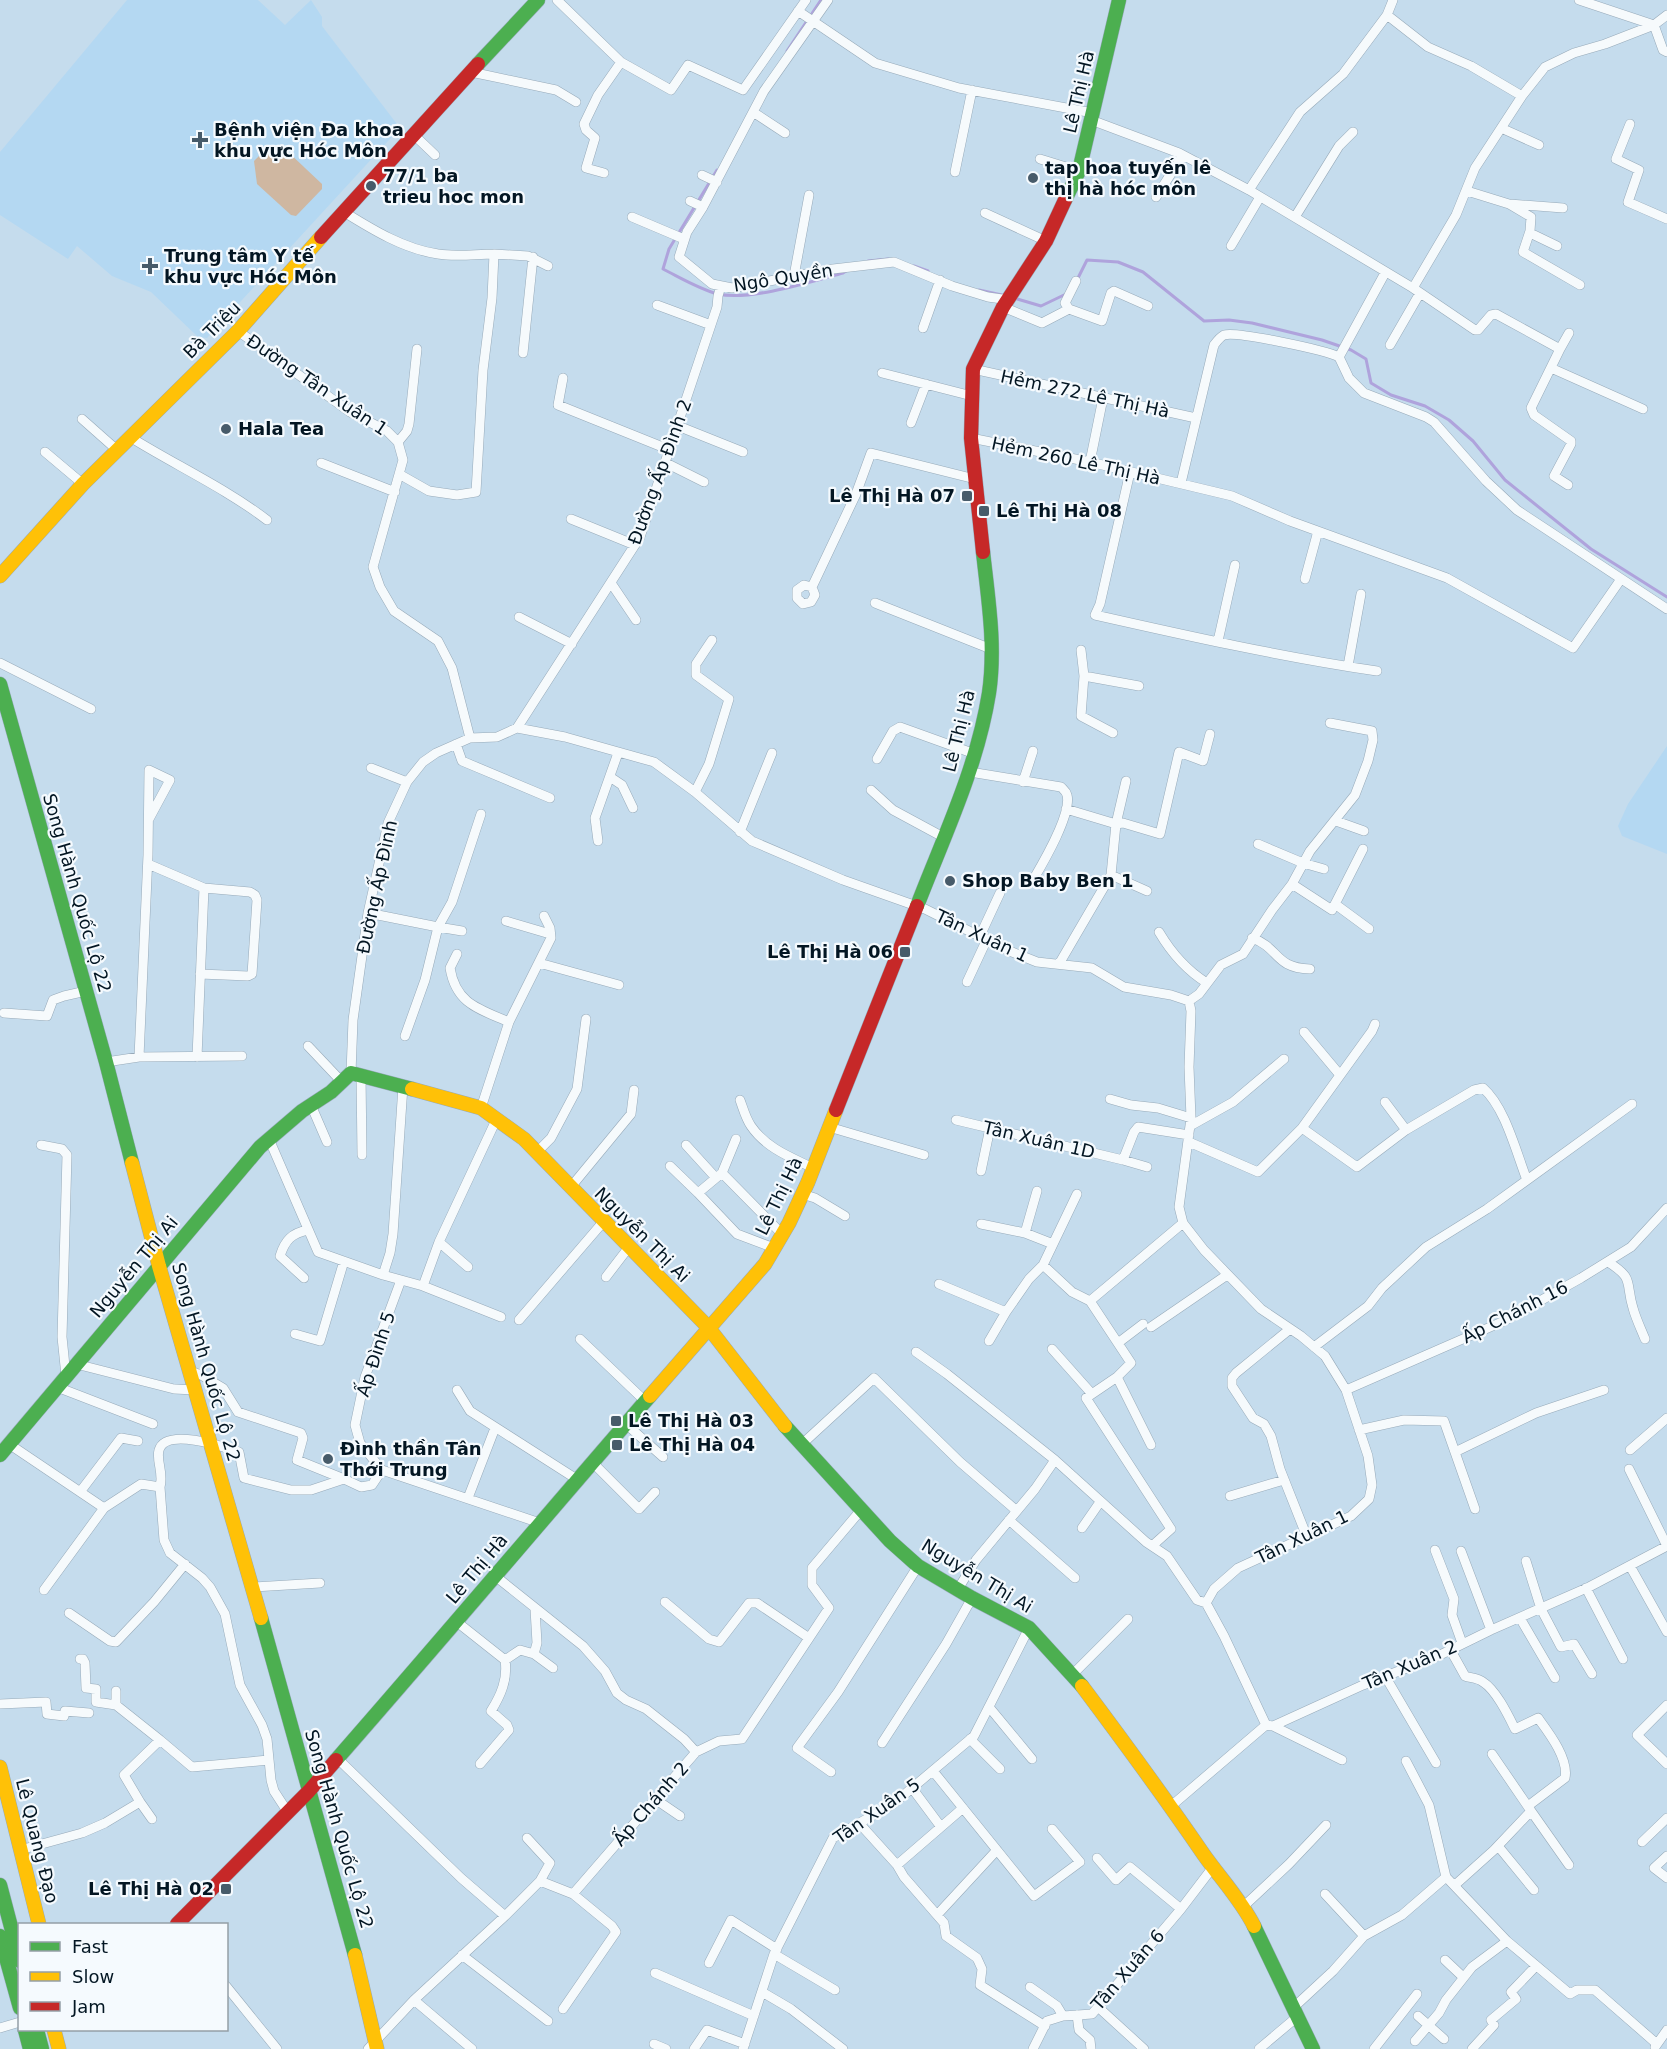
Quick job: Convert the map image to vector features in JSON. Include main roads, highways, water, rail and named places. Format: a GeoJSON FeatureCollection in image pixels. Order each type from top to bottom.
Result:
{"type":"FeatureCollection","features":[{"type":"Feature","properties":{"kind":"main road","name":"Bà Triệu"},"geometry":{"type":"LineString","coordinates":[[0,573],[82,484],[238,331],[413,134],[538,0]]}},
{"type":"Feature","properties":{"kind":"main road","name":"Lê Thị Hà"},"geometry":{"type":"LineString","coordinates":[[179,1923],[309,1791],[457,1622],[494,1575],[646,1402],[708,1327],[765,1264],[802,1194],[915,905],[970,772],[975,754],[989,692],[991,649],[990,612],[971,438],[973,369],[1006,303],[1046,241],[1079,171],[1119,0]]}},
{"type":"Feature","properties":{"kind":"main road","name":"Song Hành Quốc Lộ 22"},"geometry":{"type":"LineString","coordinates":[[0,684],[106,1062],[159,1266],[253,1587],[346,1921],[373,2046]]}},
{"type":"Feature","properties":{"kind":"main road","name":"Nguyễn Thị Ai"},"geometry":{"type":"LineString","coordinates":[[4,1449],[254,1154],[269,1139],[351,1077],[403,1086],[481,1108],[524,1139],[708,1327],[787,1429],[890,1541],[918,1566],[1029,1628],[1073,1674],[1148,1774],[1213,1867],[1244,1906],[1313,2049]]}},
{"type":"Feature","properties":{"kind":"main road","name":"Lê Quang Đạo"},"geometry":{"type":"LineString","coordinates":[[0,1767],[39,1923]]}},
{"type":"Feature","properties":{"kind":"main road","name":"Lê Quang Đạo"},"geometry":{"type":"LineString","coordinates":[[0,1812],[28,1923]]}},
{"type":"Feature","properties":{"kind":"main road"},"geometry":{"type":"LineString","coordinates":[[0,1885],[9,1962]]}},
{"type":"Feature","properties":{"kind":"main road"},"geometry":{"type":"LineString","coordinates":[[0,1936],[18,2000]]}},
{"type":"Feature","properties":{"kind":"main road"},"geometry":{"type":"LineString","coordinates":[[26,2031],[37,2048]]}},
{"type":"Feature","properties":{"kind":"main road"},"geometry":{"type":"LineString","coordinates":[[37,2031],[37,2048]]}},
{"type":"Feature","properties":{"kind":"main road"},"geometry":{"type":"LineString","coordinates":[[37,2048],[62,2035],[70,2049]]}},
{"type":"Feature","properties":{"kind":"waterway"},"geometry":{"type":"LineString","coordinates":[[787,51],[821,0]]}},
{"type":"Feature","properties":{"kind":"waterway"},"geometry":{"type":"LineString","coordinates":[[717,170],[669,249],[663,269],[704,289],[718,294],[731,295],[780,290],[846,271]]}},
{"type":"Feature","properties":{"kind":"waterway"},"geometry":{"type":"LineString","coordinates":[[868,261],[888,259]]}},
{"type":"Feature","properties":{"kind":"waterway"},"geometry":{"type":"LineString","coordinates":[[1077,280],[1087,260],[1118,262],[1143,272],[1204,321],[1229,320],[1252,323],[1322,340],[1351,350],[1366,359],[1371,383],[1391,395],[1425,406],[1449,420],[1473,441],[1505,480],[1591,549],[1667,597]]}},
{"type":"Feature","properties":{"kind":"waterway"},"geometry":{"type":"LineString","coordinates":[[914,266],[928,271]]}},
{"type":"Feature","properties":{"kind":"waterway"},"geometry":{"type":"LineString","coordinates":[[979,290],[1002,295]]}},
{"type":"Feature","properties":{"kind":"waterway"},"geometry":{"type":"LineString","coordinates":[[1014,298],[1041,306],[1066,294]]}},
{"type":"Feature","properties":{"kind":"place","name":"Bệnh viện Đa khoa khu vực Hóc Môn"},"geometry":{"type":"Point","coordinates":[200,140]}},
{"type":"Feature","properties":{"kind":"place","name":"tap hoa tuyến lê thị hà hóc môn"},"geometry":{"type":"Point","coordinates":[1033,178]}},
{"type":"Feature","properties":{"kind":"place","name":"77/1 ba trieu hoc mon"},"geometry":{"type":"Point","coordinates":[371,186]}},
{"type":"Feature","properties":{"kind":"place","name":"Trung tâm Y tế khu vực Hóc Môn"},"geometry":{"type":"Point","coordinates":[150,266]}},
{"type":"Feature","properties":{"kind":"place","name":"Hala Tea"},"geometry":{"type":"Point","coordinates":[226,429]}},
{"type":"Feature","properties":{"kind":"place","name":"Lê Thị Hà 07"},"geometry":{"type":"Point","coordinates":[967,496]}},
{"type":"Feature","properties":{"kind":"place","name":"Lê Thị Hà 08"},"geometry":{"type":"Point","coordinates":[984,511]}},
{"type":"Feature","properties":{"kind":"place","name":"Shop Baby Ben 1"},"geometry":{"type":"Point","coordinates":[950,881]}},
{"type":"Feature","properties":{"kind":"place","name":"Lê Thị Hà 06"},"geometry":{"type":"Point","coordinates":[905,952]}},
{"type":"Feature","properties":{"kind":"place","name":"Lê Thị Hà 03"},"geometry":{"type":"Point","coordinates":[616,1421]}},
{"type":"Feature","properties":{"kind":"place","name":"Lê Thị Hà 04"},"geometry":{"type":"Point","coordinates":[617,1445]}},
{"type":"Feature","properties":{"kind":"place","name":"Đình thần Tân Thới Trung"},"geometry":{"type":"Point","coordinates":[328,1459]}},
{"type":"Feature","properties":{"kind":"place","name":"Lê Thị Hà 02"},"geometry":{"type":"Point","coordinates":[226,1889]}}]}
